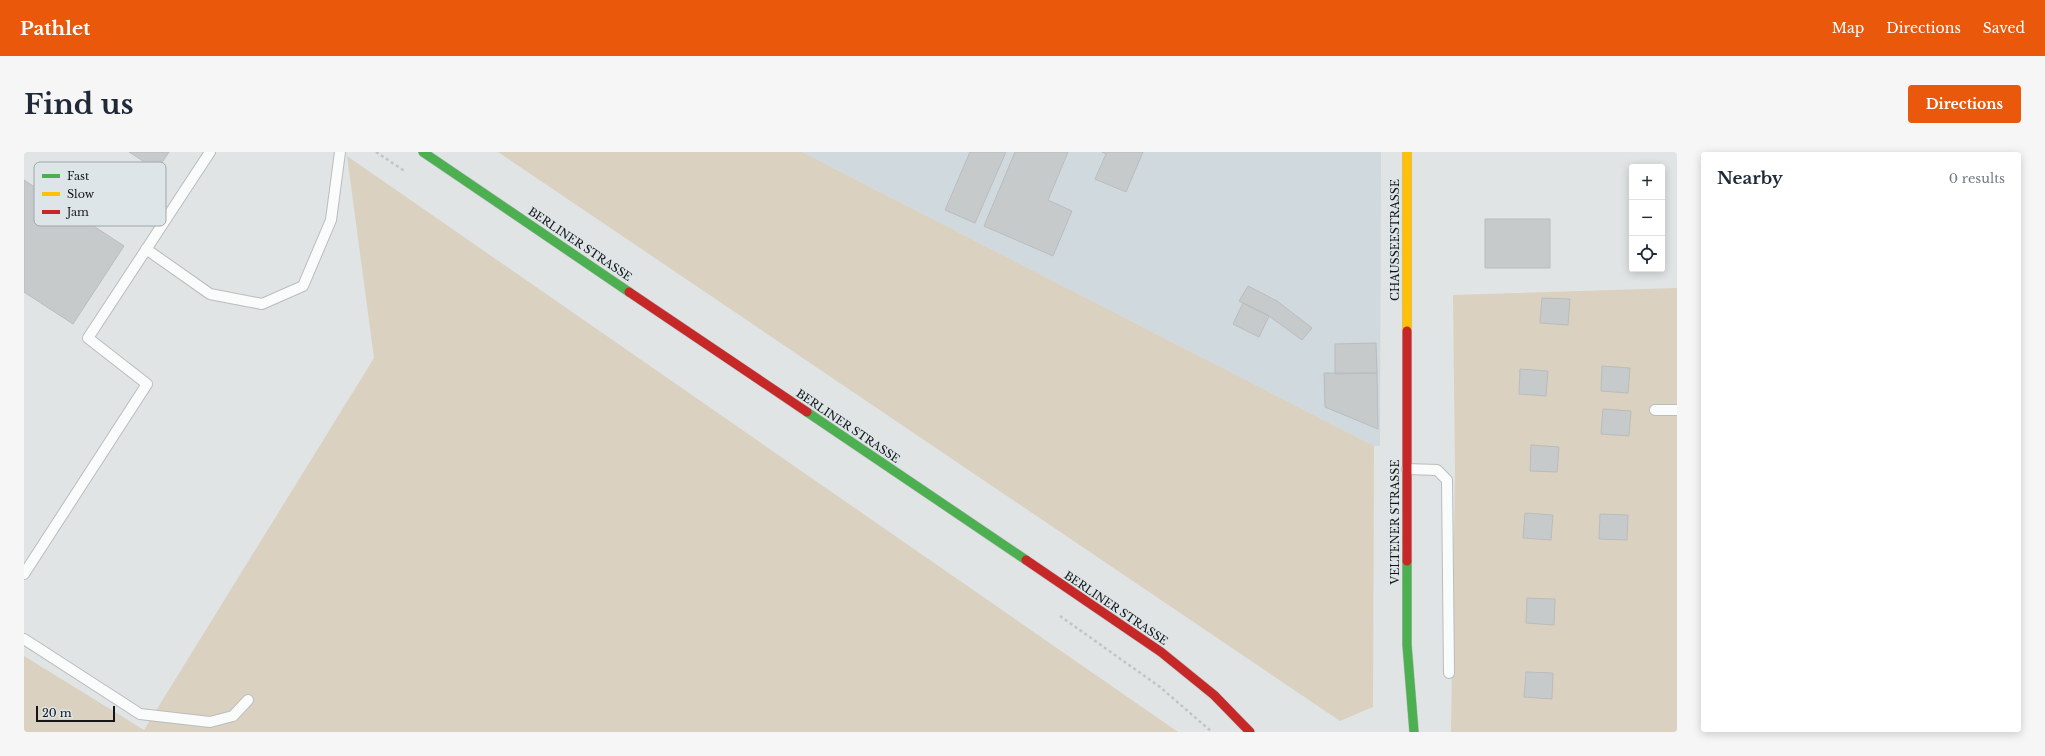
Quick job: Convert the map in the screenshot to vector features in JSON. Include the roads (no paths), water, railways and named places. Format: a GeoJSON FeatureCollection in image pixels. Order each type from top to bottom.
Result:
{"type":"FeatureCollection","features":[{"type":"Feature","properties":{"kind":"main road","name":"BERLINER STRASSE"},"geometry":{"type":"LineString","coordinates":[[422,152],[1161,652],[1214,695],[1250,732]]}},
{"type":"Feature","properties":{"kind":"main road","name":"CHAUSSEESTRASSE"},"geometry":{"type":"LineString","coordinates":[[1406,328],[1407,152]]}},
{"type":"Feature","properties":{"kind":"main road","name":"VELTENER STRASSE"},"geometry":{"type":"LineString","coordinates":[[1406,328],[1407,645],[1414,717],[1414,732]]}},
{"type":"Feature","properties":{"kind":"main road","name":"VELTENER STRASSE"},"geometry":{"type":"LineString","coordinates":[[1414,717],[1417,732]]}},
{"type":"Feature","properties":{"kind":"lane"},"geometry":{"type":"LineString","coordinates":[[166,219],[210,152]]}},
{"type":"Feature","properties":{"kind":"lane"},"geometry":{"type":"LineString","coordinates":[[146,249],[210,294],[262,304],[303,286],[331,220],[340,152]]}},
{"type":"Feature","properties":{"kind":"lane"},"geometry":{"type":"LineString","coordinates":[[24,574],[147,384],[88,338],[161,226]]}},
{"type":"Feature","properties":{"kind":"lane"},"geometry":{"type":"LineString","coordinates":[[1655,410],[1677,410]]}},
{"type":"Feature","properties":{"kind":"lane"},"geometry":{"type":"LineString","coordinates":[[1407,469],[1437,470],[1447,480],[1449,673]]}},
{"type":"Feature","properties":{"kind":"lane"},"geometry":{"type":"LineString","coordinates":[[24,639],[140,714],[210,722],[233,716],[248,700]]}}]}
